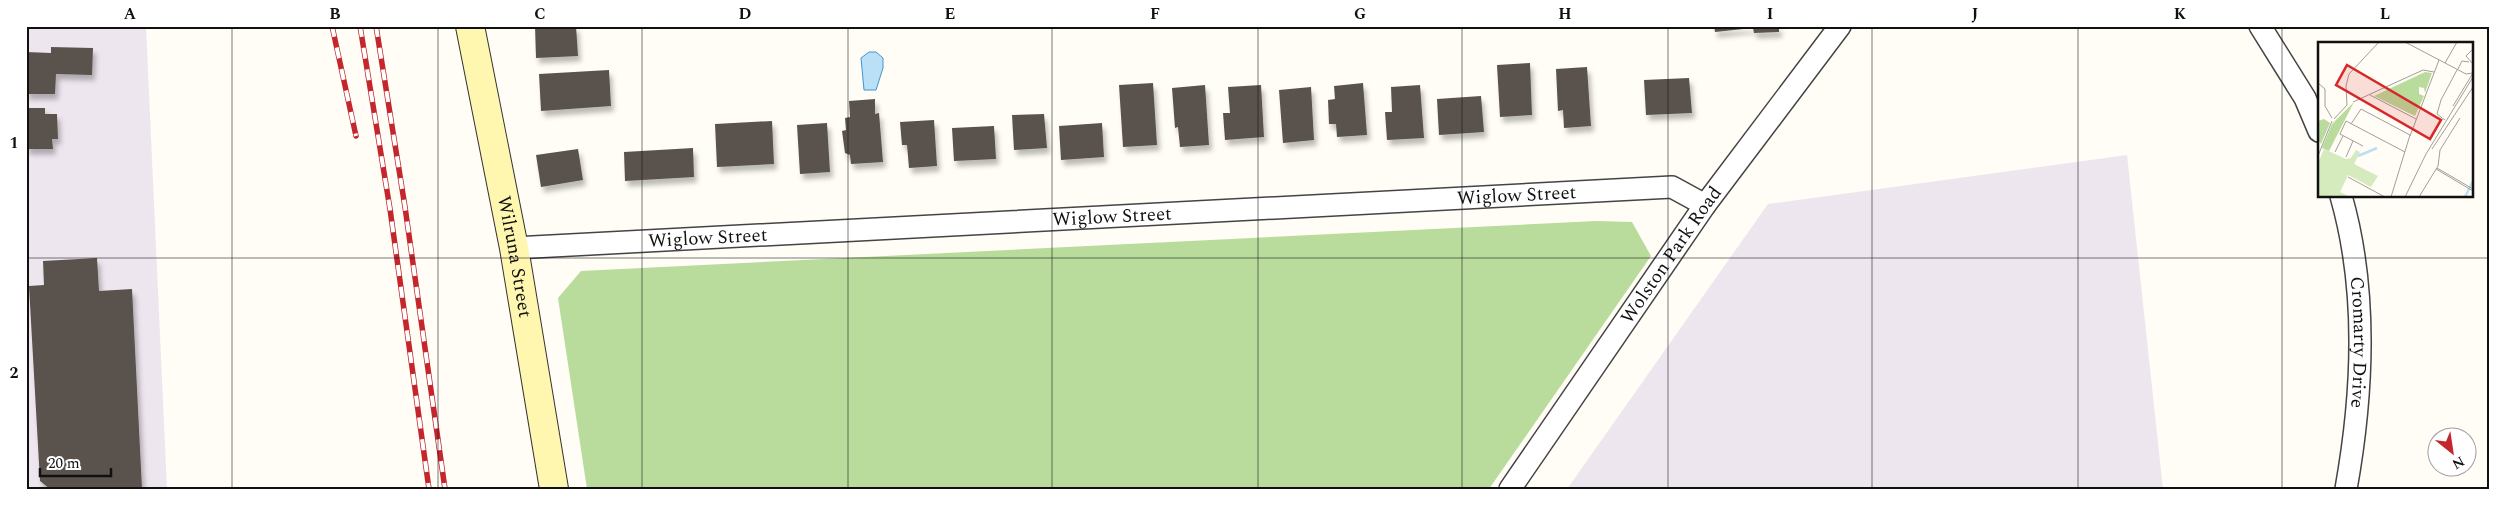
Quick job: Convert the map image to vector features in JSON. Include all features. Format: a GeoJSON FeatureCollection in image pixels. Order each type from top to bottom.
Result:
{"type":"FeatureCollection","features":[{"type":"Feature","properties":{"kind":"main road","name":"Wilruna Street"},"geometry":{"type":"LineString","coordinates":[[470,26],[514,248],[554,489]]}},
{"type":"Feature","properties":{"kind":"street","name":"Wolston Park Road"},"geometry":{"type":"LineString","coordinates":[[1510,489],[1705,204],[1840,26]]}},
{"type":"Feature","properties":{"kind":"street"},"geometry":{"type":"LineString","coordinates":[[2260,26],[2306,98],[2318,128]]}},
{"type":"Feature","properties":{"kind":"street","name":"Wiglow Street"},"geometry":{"type":"LineString","coordinates":[[514,248],[1672,187],[1705,204]]}},
{"type":"Feature","properties":{"kind":"street","name":"Cromarty Drive"},"geometry":{"type":"LineString","coordinates":[[2342,198],[2347,216],[2356,284],[2362,364],[2357,430],[2346,489]]}},
{"type":"Feature","properties":{"kind":"shaded area"},"geometry":{"type":"Polygon","coordinates":[[[26,26],[146,26],[167,489],[26,489],[26,26]]]}},
{"type":"Feature","properties":{"kind":"shaded area"},"geometry":{"type":"Polygon","coordinates":[[[2127,155],[2163,489],[1567,489],[1768,204],[2127,155]]]}},
{"type":"Feature","properties":{"kind":"green space"},"geometry":{"type":"Polygon","coordinates":[[[1596,221],[1632,222],[1651,256],[1489,489],[587,489],[558,298],[581,271],[1596,221]]]}},
{"type":"Feature","properties":{"kind":"water"},"geometry":{"type":"Polygon","coordinates":[[[869,52],[876,52],[883,58],[883,68],[876,90],[864,90],[861,58],[869,52]]]}},
{"type":"Feature","properties":{"kind":"building"},"geometry":{"type":"Polygon","coordinates":[[[535,26],[576,26],[578,56],[536,58],[535,26]]]}},
{"type":"Feature","properties":{"kind":"building"},"geometry":{"type":"Polygon","coordinates":[[[1714,26],[1779,26],[1779,32],[1754,33],[1753,28],[1715,32],[1714,26]]]}},
{"type":"Feature","properties":{"kind":"building"},"geometry":{"type":"Polygon","coordinates":[[[51,47],[93,48],[92,75],[56,74],[55,94],[26,94],[26,52],[51,53],[51,47]]]}},
{"type":"Feature","properties":{"kind":"building"},"geometry":{"type":"Polygon","coordinates":[[[1530,63],[1532,115],[1500,117],[1497,65],[1530,63]]]}},
{"type":"Feature","properties":{"kind":"building"},"geometry":{"type":"Polygon","coordinates":[[[1587,67],[1591,126],[1564,128],[1563,110],[1558,111],[1556,69],[1587,67]]]}},
{"type":"Feature","properties":{"kind":"building"},"geometry":{"type":"Polygon","coordinates":[[[609,70],[611,106],[541,111],[539,74],[609,70]]]}},
{"type":"Feature","properties":{"kind":"building"},"geometry":{"type":"Polygon","coordinates":[[[1689,78],[1692,113],[1646,115],[1644,80],[1689,78]]]}},
{"type":"Feature","properties":{"kind":"building"},"geometry":{"type":"Polygon","coordinates":[[[1153,83],[1157,145],[1123,147],[1119,85],[1153,83]]]}},
{"type":"Feature","properties":{"kind":"building"},"geometry":{"type":"Polygon","coordinates":[[[1363,83],[1367,135],[1337,137],[1336,124],[1329,124],[1328,100],[1335,99],[1334,86],[1363,83]]]}},
{"type":"Feature","properties":{"kind":"building"},"geometry":{"type":"Polygon","coordinates":[[[1205,85],[1209,145],[1180,147],[1178,127],[1175,128],[1172,88],[1205,85]]]}},
{"type":"Feature","properties":{"kind":"building"},"geometry":{"type":"Polygon","coordinates":[[[1261,85],[1264,137],[1225,140],[1223,113],[1230,113],[1228,87],[1261,85]]]}},
{"type":"Feature","properties":{"kind":"building"},"geometry":{"type":"Polygon","coordinates":[[[1420,85],[1424,138],[1387,140],[1385,112],[1392,112],[1391,87],[1420,85]]]}},
{"type":"Feature","properties":{"kind":"building"},"geometry":{"type":"Polygon","coordinates":[[[1311,87],[1314,140],[1283,143],[1279,90],[1311,87]]]}},
{"type":"Feature","properties":{"kind":"building"},"geometry":{"type":"Polygon","coordinates":[[[1481,96],[1484,132],[1439,135],[1437,99],[1481,96]]]}},
{"type":"Feature","properties":{"kind":"building"},"geometry":{"type":"Polygon","coordinates":[[[875,99],[875,114],[879,113],[883,162],[851,164],[850,155],[845,153],[842,131],[846,130],[845,118],[850,117],[849,101],[875,99]]]}},
{"type":"Feature","properties":{"kind":"building"},"geometry":{"type":"Polygon","coordinates":[[[26,108],[45,108],[45,114],[57,114],[58,139],[52,139],[53,149],[26,149],[26,108]]]}},
{"type":"Feature","properties":{"kind":"building"},"geometry":{"type":"Polygon","coordinates":[[[1044,114],[1047,148],[1014,150],[1012,115],[1044,114]]]}},
{"type":"Feature","properties":{"kind":"building"},"geometry":{"type":"Polygon","coordinates":[[[934,120],[937,166],[909,168],[907,145],[902,145],[900,122],[934,120]]]}},
{"type":"Feature","properties":{"kind":"building"},"geometry":{"type":"Polygon","coordinates":[[[772,121],[774,164],[717,167],[715,124],[772,121]]]}},
{"type":"Feature","properties":{"kind":"building"},"geometry":{"type":"Polygon","coordinates":[[[827,123],[830,172],[800,174],[797,125],[827,123]]]}},
{"type":"Feature","properties":{"kind":"building"},"geometry":{"type":"Polygon","coordinates":[[[1102,123],[1104,157],[1061,160],[1059,126],[1102,123]]]}},
{"type":"Feature","properties":{"kind":"building"},"geometry":{"type":"Polygon","coordinates":[[[994,126],[996,159],[954,161],[952,128],[994,126]]]}},
{"type":"Feature","properties":{"kind":"building"},"geometry":{"type":"Polygon","coordinates":[[[693,148],[694,177],[625,181],[624,152],[693,148]]]}},
{"type":"Feature","properties":{"kind":"building"},"geometry":{"type":"Polygon","coordinates":[[[578,149],[583,180],[541,187],[536,155],[578,149]]]}},
{"type":"Feature","properties":{"kind":"building"},"geometry":{"type":"Polygon","coordinates":[[[97,258],[99,291],[132,289],[142,489],[50,489],[40,481],[29,286],[44,285],[43,261],[97,258]]]}},
{"type":"Feature","properties":{"kind":"railway"},"geometry":{"type":"LineString","coordinates":[[332,26],[356,136]]}},
{"type":"Feature","properties":{"kind":"railway"},"geometry":{"type":"LineString","coordinates":[[360,26],[390,209],[429,489]]}},
{"type":"Feature","properties":{"kind":"railway"},"geometry":{"type":"LineString","coordinates":[[376,26],[405,207],[445,489]]}}]}
